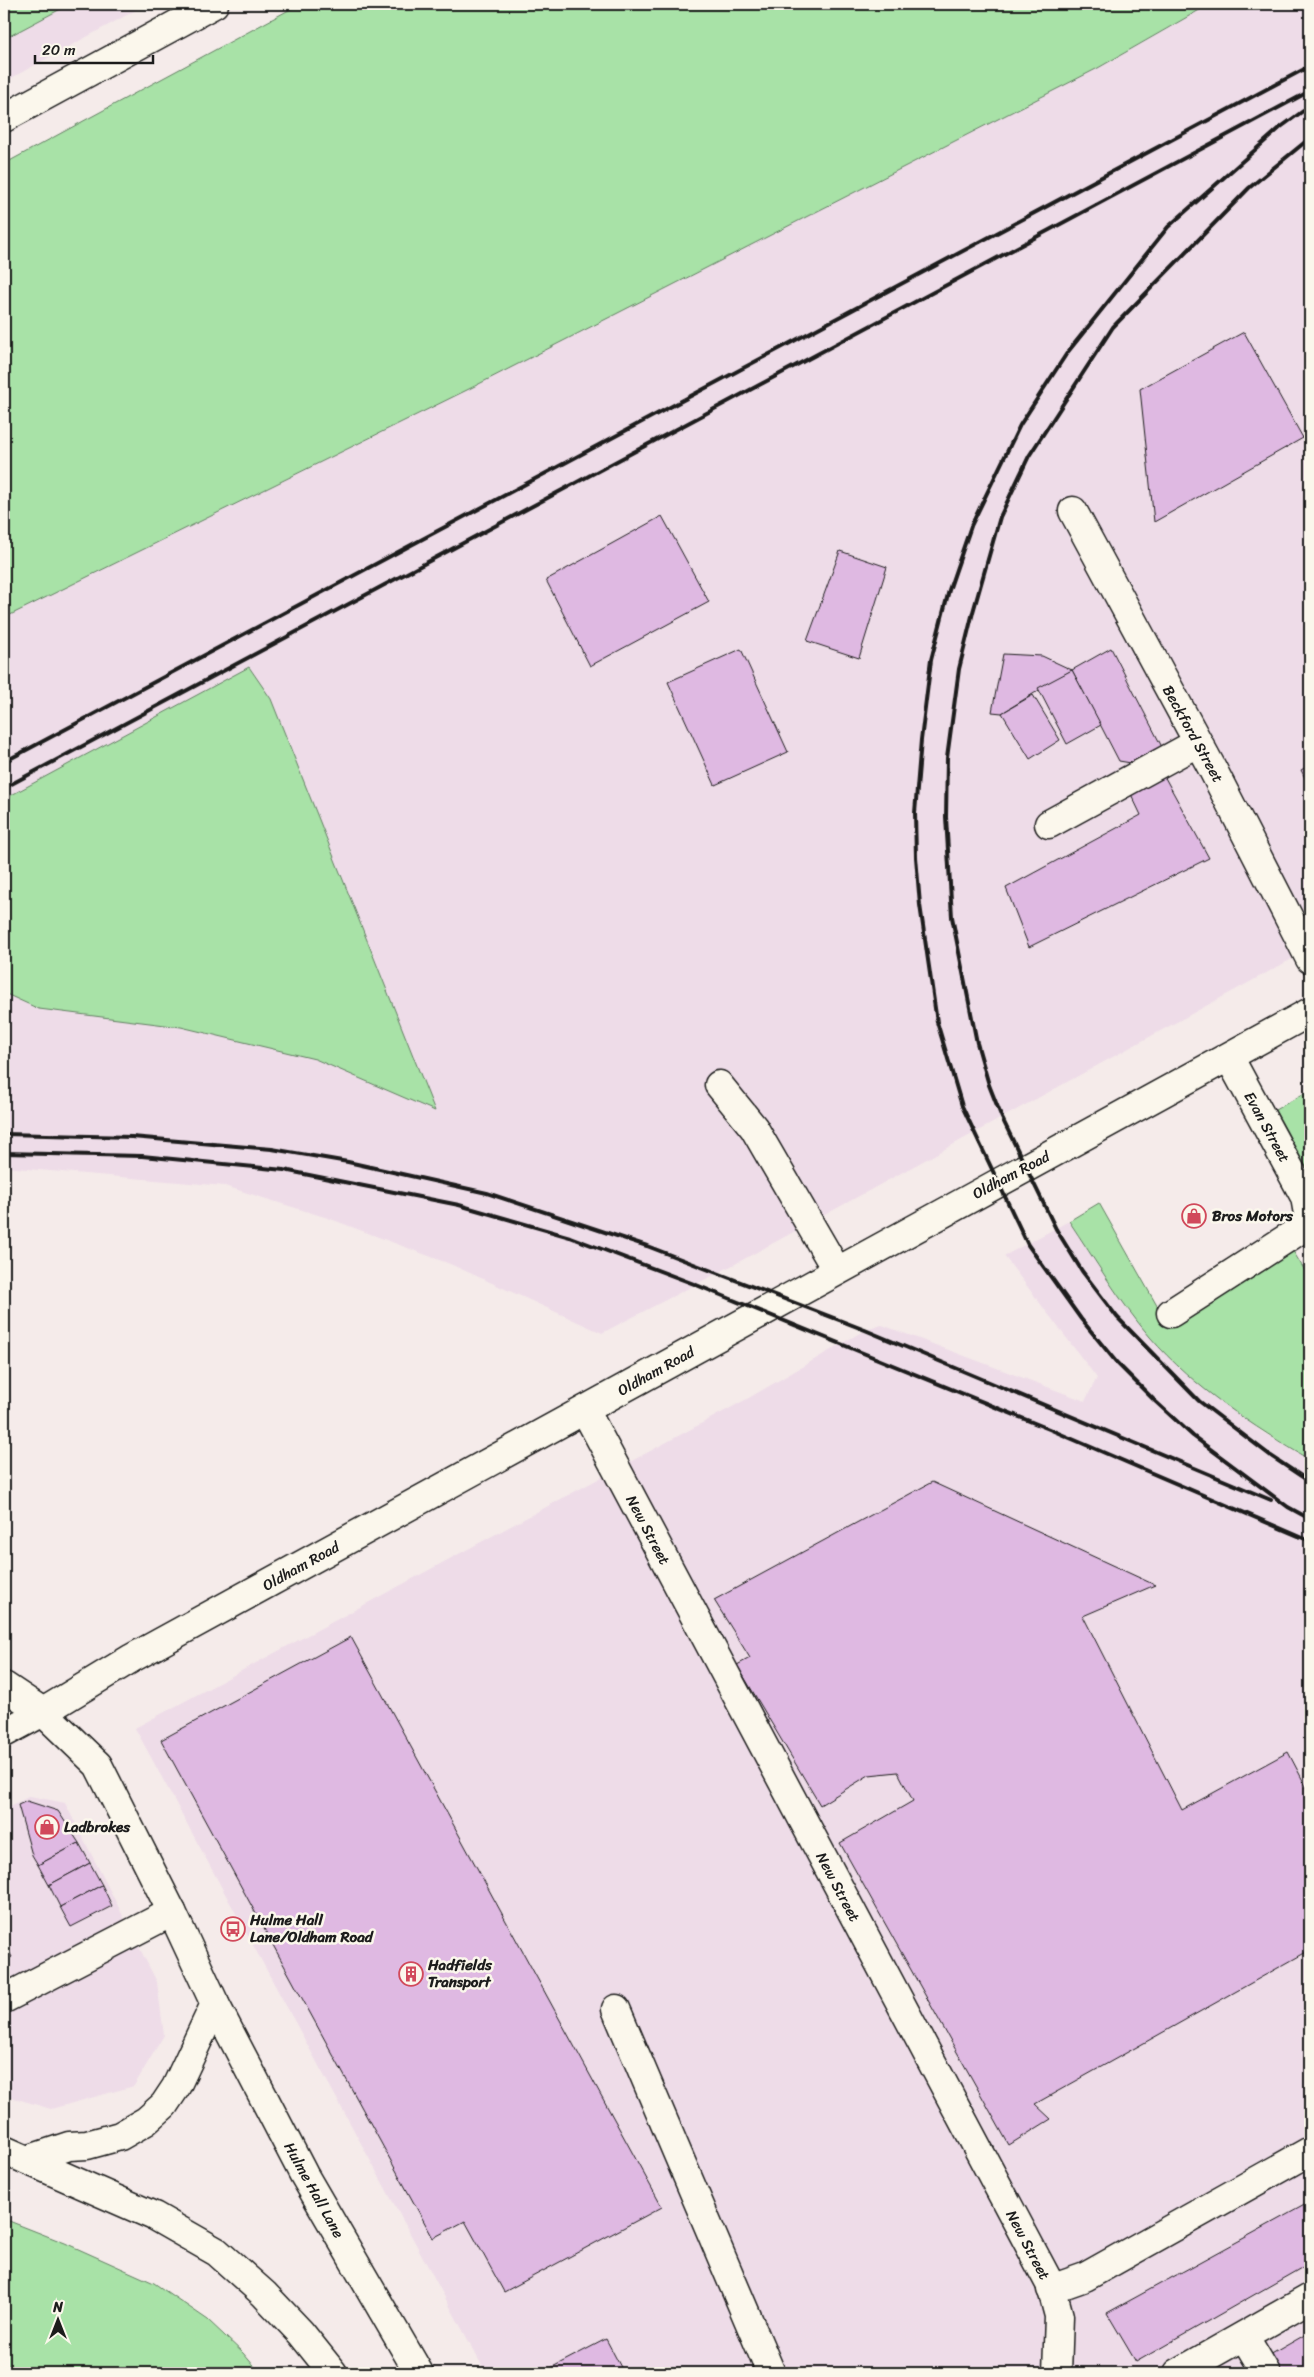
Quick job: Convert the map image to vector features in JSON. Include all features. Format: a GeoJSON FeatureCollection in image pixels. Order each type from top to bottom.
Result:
{"type":"FeatureCollection","features":[{"type":"Feature","properties":{"kind":"main road"},"geometry":{"type":"LineString","coordinates":[[4,118],[214,4]]}},
{"type":"Feature","properties":{"kind":"main road","name":"Beckford Street"},"geometry":{"type":"LineString","coordinates":[[1074,511],[1310,958]]}},
{"type":"Feature","properties":{"kind":"main road"},"geometry":{"type":"LineString","coordinates":[[1049,824],[1197,743]]}},
{"type":"Feature","properties":{"kind":"main road","name":"Oldham Road"},"geometry":{"type":"LineString","coordinates":[[4,1733],[43,1712],[132,1658],[1310,1012]]}},
{"type":"Feature","properties":{"kind":"main road","name":"Evan Street"},"geometry":{"type":"LineString","coordinates":[[1229,1058],[1305,1197],[1310,1225]]}},
{"type":"Feature","properties":{"kind":"main road"},"geometry":{"type":"LineString","coordinates":[[719,1086],[754,1128],[837,1271]]}},
{"type":"Feature","properties":{"kind":"main road"},"geometry":{"type":"LineString","coordinates":[[1170,1313],[1310,1225]]}},
{"type":"Feature","properties":{"kind":"main road","name":"New Street"},"geometry":{"type":"LineString","coordinates":[[585,1410],[1051,2289],[1059,2316],[1057,2373]]}},
{"type":"Feature","properties":{"kind":"main road","name":"Hulme Hall Lane"},"geometry":{"type":"LineString","coordinates":[[4,1686],[43,1712],[98,1765],[172,1912],[214,2004],[304,2175],[419,2373]]}},
{"type":"Feature","properties":{"kind":"main road"},"geometry":{"type":"LineString","coordinates":[[4,1999],[172,1912]]}},
{"type":"Feature","properties":{"kind":"main road"},"geometry":{"type":"LineString","coordinates":[[15,2155],[87,2145],[120,2136],[146,2121],[164,2105],[176,2087],[214,2004]]}},
{"type":"Feature","properties":{"kind":"main road"},"geometry":{"type":"LineString","coordinates":[[616,2009],[771,2373]]}},
{"type":"Feature","properties":{"kind":"main road"},"geometry":{"type":"LineString","coordinates":[[1051,2289],[1085,2277],[1310,2151]]}},
{"type":"Feature","properties":{"kind":"main road"},"geometry":{"type":"LineString","coordinates":[[15,2155],[154,2216],[217,2252],[270,2301],[301,2333],[333,2373]]}},
{"type":"Feature","properties":{"kind":"main road"},"geometry":{"type":"LineString","coordinates":[[1178,2373],[1310,2298]]}},
{"type":"Feature","properties":{"kind":"main road"},"geometry":{"type":"LineString","coordinates":[[1244,2336],[1266,2373]]}},
{"type":"Feature","properties":{"kind":"shaded area"},"geometry":{"type":"Polygon","coordinates":[[[4,4],[147,4],[4,82],[4,4]]]}},
{"type":"Feature","properties":{"kind":"shaded area"},"geometry":{"type":"Polygon","coordinates":[[[1210,4],[1310,4],[1310,949],[735,1264],[602,1333],[450,1264],[328,1218],[225,1186],[4,1167],[4,618],[471,388],[1098,68],[1210,4]]]}},
{"type":"Feature","properties":{"kind":"shaded area"},"geometry":{"type":"Polygon","coordinates":[[[1069,1221],[1127,1309],[1262,1432],[1310,1460],[1310,2373],[486,2373],[135,1728],[747,1399],[865,1330],[882,1325],[1085,1401],[1097,1378],[1004,1256],[1069,1221]]]}},
{"type":"Feature","properties":{"kind":"shaded area"},"geometry":{"type":"Polygon","coordinates":[[[30,1796],[65,1803],[157,1982],[164,2035],[134,2086],[51,2109],[4,2095],[4,1809],[30,1796]]]}},
{"type":"Feature","properties":{"kind":"green space"},"geometry":{"type":"Polygon","coordinates":[[[4,4],[70,4],[4,39],[4,4]]]}},
{"type":"Feature","properties":{"kind":"green space"},"geometry":{"type":"Polygon","coordinates":[[[300,4],[1210,4],[1098,68],[471,388],[4,618],[4,164],[300,4]]]}},
{"type":"Feature","properties":{"kind":"green space"},"geometry":{"type":"Polygon","coordinates":[[[249,667],[271,699],[435,1111],[315,1059],[181,1027],[39,1009],[4,993],[4,799],[249,667]]]}},
{"type":"Feature","properties":{"kind":"green space"},"geometry":{"type":"Polygon","coordinates":[[[1310,1090],[1310,1174],[1275,1110],[1310,1090]]]}},
{"type":"Feature","properties":{"kind":"green space"},"geometry":{"type":"Polygon","coordinates":[[[1099,1203],[1169,1327],[1293,1251],[1310,1279],[1310,1460],[1267,1434],[1225,1405],[1167,1356],[1139,1324],[1069,1221],[1099,1203]]]}},
{"type":"Feature","properties":{"kind":"green space"},"geometry":{"type":"Polygon","coordinates":[[[4,2219],[65,2243],[154,2283],[208,2320],[243,2353],[260,2373],[4,2373],[4,2219]]]}},
{"type":"Feature","properties":{"kind":"building"},"geometry":{"type":"Polygon","coordinates":[[[1244,332],[1303,438],[1154,522],[1140,389],[1244,332]]]}},
{"type":"Feature","properties":{"kind":"building"},"geometry":{"type":"Polygon","coordinates":[[[662,516],[709,602],[590,666],[546,580],[662,516]]]}},
{"type":"Feature","properties":{"kind":"building"},"geometry":{"type":"Polygon","coordinates":[[[840,551],[887,567],[859,658],[807,641],[840,551]]]}},
{"type":"Feature","properties":{"kind":"building"},"geometry":{"type":"Polygon","coordinates":[[[1111,648],[1162,747],[1131,763],[1119,761],[1072,670],[1111,648]]]}},
{"type":"Feature","properties":{"kind":"building"},"geometry":{"type":"Polygon","coordinates":[[[741,649],[788,752],[715,785],[668,682],[741,649]]]}},
{"type":"Feature","properties":{"kind":"building"},"geometry":{"type":"Polygon","coordinates":[[[1003,654],[1042,656],[1072,670],[1002,713],[992,712],[1003,654]]]}},
{"type":"Feature","properties":{"kind":"building"},"geometry":{"type":"Polygon","coordinates":[[[1072,670],[1101,725],[1067,744],[1038,688],[1072,670]]]}},
{"type":"Feature","properties":{"kind":"building"},"geometry":{"type":"Polygon","coordinates":[[[1033,695],[1060,740],[1030,759],[1002,713],[1033,695]]]}},
{"type":"Feature","properties":{"kind":"building"},"geometry":{"type":"Polygon","coordinates":[[[1310,765],[1310,788],[1301,770],[1310,765]]]}},
{"type":"Feature","properties":{"kind":"building"},"geometry":{"type":"Polygon","coordinates":[[[1163,774],[1209,858],[1029,947],[1006,888],[1141,815],[1130,792],[1163,774]]]}},
{"type":"Feature","properties":{"kind":"building"},"geometry":{"type":"Polygon","coordinates":[[[932,1482],[1155,1585],[1083,1616],[1182,1810],[1288,1752],[1310,1794],[1310,1950],[1035,2104],[1051,2119],[1009,2145],[840,1843],[913,1801],[898,1772],[869,1775],[820,1805],[737,1665],[750,1658],[714,1600],[932,1482]]]}},
{"type":"Feature","properties":{"kind":"building","name":"Hadfields Transport"},"geometry":{"type":"Polygon","coordinates":[[[351,1637],[662,2207],[504,2292],[465,2221],[433,2238],[161,1740],[351,1637]]]}},
{"type":"Feature","properties":{"kind":"building","name":"Ladbrokes"},"geometry":{"type":"Polygon","coordinates":[[[27,1801],[58,1811],[79,1843],[38,1865],[32,1855],[18,1805],[27,1801]]]}},
{"type":"Feature","properties":{"kind":"building"},"geometry":{"type":"Polygon","coordinates":[[[79,1843],[90,1863],[49,1885],[38,1865],[79,1843]]]}},
{"type":"Feature","properties":{"kind":"building"},"geometry":{"type":"Polygon","coordinates":[[[90,1863],[102,1885],[60,1907],[49,1885],[90,1863]]]}},
{"type":"Feature","properties":{"kind":"building"},"geometry":{"type":"Polygon","coordinates":[[[102,1885],[112,1906],[71,1927],[60,1907],[102,1885]]]}},
{"type":"Feature","properties":{"kind":"building"},"geometry":{"type":"Polygon","coordinates":[[[4,1943],[12,1957],[4,1962],[4,1943]]]}},
{"type":"Feature","properties":{"kind":"building"},"geometry":{"type":"Polygon","coordinates":[[[1310,2202],[1310,2263],[1136,2362],[1107,2313],[1310,2202]]]}},
{"type":"Feature","properties":{"kind":"building"},"geometry":{"type":"Polygon","coordinates":[[[1310,2332],[1310,2373],[1279,2373],[1268,2356],[1310,2332]]]}},
{"type":"Feature","properties":{"kind":"building"},"geometry":{"type":"Polygon","coordinates":[[[606,2339],[624,2373],[541,2373],[606,2339]]]}},
{"type":"Feature","properties":{"kind":"railway"},"geometry":{"type":"LineString","coordinates":[[4,762],[1310,66]]}},
{"type":"Feature","properties":{"kind":"railway"},"geometry":{"type":"LineString","coordinates":[[4,788],[1310,91]]}},
{"type":"Feature","properties":{"kind":"railway"},"geometry":{"type":"LineString","coordinates":[[1310,106],[1281,127],[1168,227],[1067,353],[1020,425],[971,526],[949,590],[931,660],[921,740],[915,813],[920,905],[937,1022],[962,1106],[1028,1245],[1081,1319],[1117,1363],[1156,1402],[1193,1436],[1288,1507],[1310,1519]]}},
{"type":"Feature","properties":{"kind":"railway"},"geometry":{"type":"LineString","coordinates":[[1310,138],[1249,188],[1113,327],[1029,456],[1000,517],[959,669],[947,758],[946,817],[952,917],[977,1043],[989,1085],[1002,1118],[1056,1229],[1082,1271],[1117,1317],[1199,1401],[1271,1456],[1310,1482]]}},
{"type":"Feature","properties":{"kind":"railway"},"geometry":{"type":"LineString","coordinates":[[4,1134],[132,1137],[272,1149],[348,1162],[487,1193],[647,1246],[865,1330],[1271,1500]]}},
{"type":"Feature","properties":{"kind":"railway"},"geometry":{"type":"LineString","coordinates":[[4,1153],[142,1156],[284,1170],[459,1205],[570,1237],[694,1284],[1049,1429],[1310,1541]]}},
{"type":"Feature","properties":{"kind":"place","name":"Bros Motors"},"geometry":{"type":"Point","coordinates":[1194,1216]}},
{"type":"Feature","properties":{"kind":"place","name":"Ladbrokes"},"geometry":{"type":"Point","coordinates":[47,1827]}},
{"type":"Feature","properties":{"kind":"place","name":"Hulme Hall Lane/Oldham Road"},"geometry":{"type":"Point","coordinates":[233,1929]}},
{"type":"Feature","properties":{"kind":"place","name":"Hadfields Transport"},"geometry":{"type":"Point","coordinates":[411,1974]}}]}
